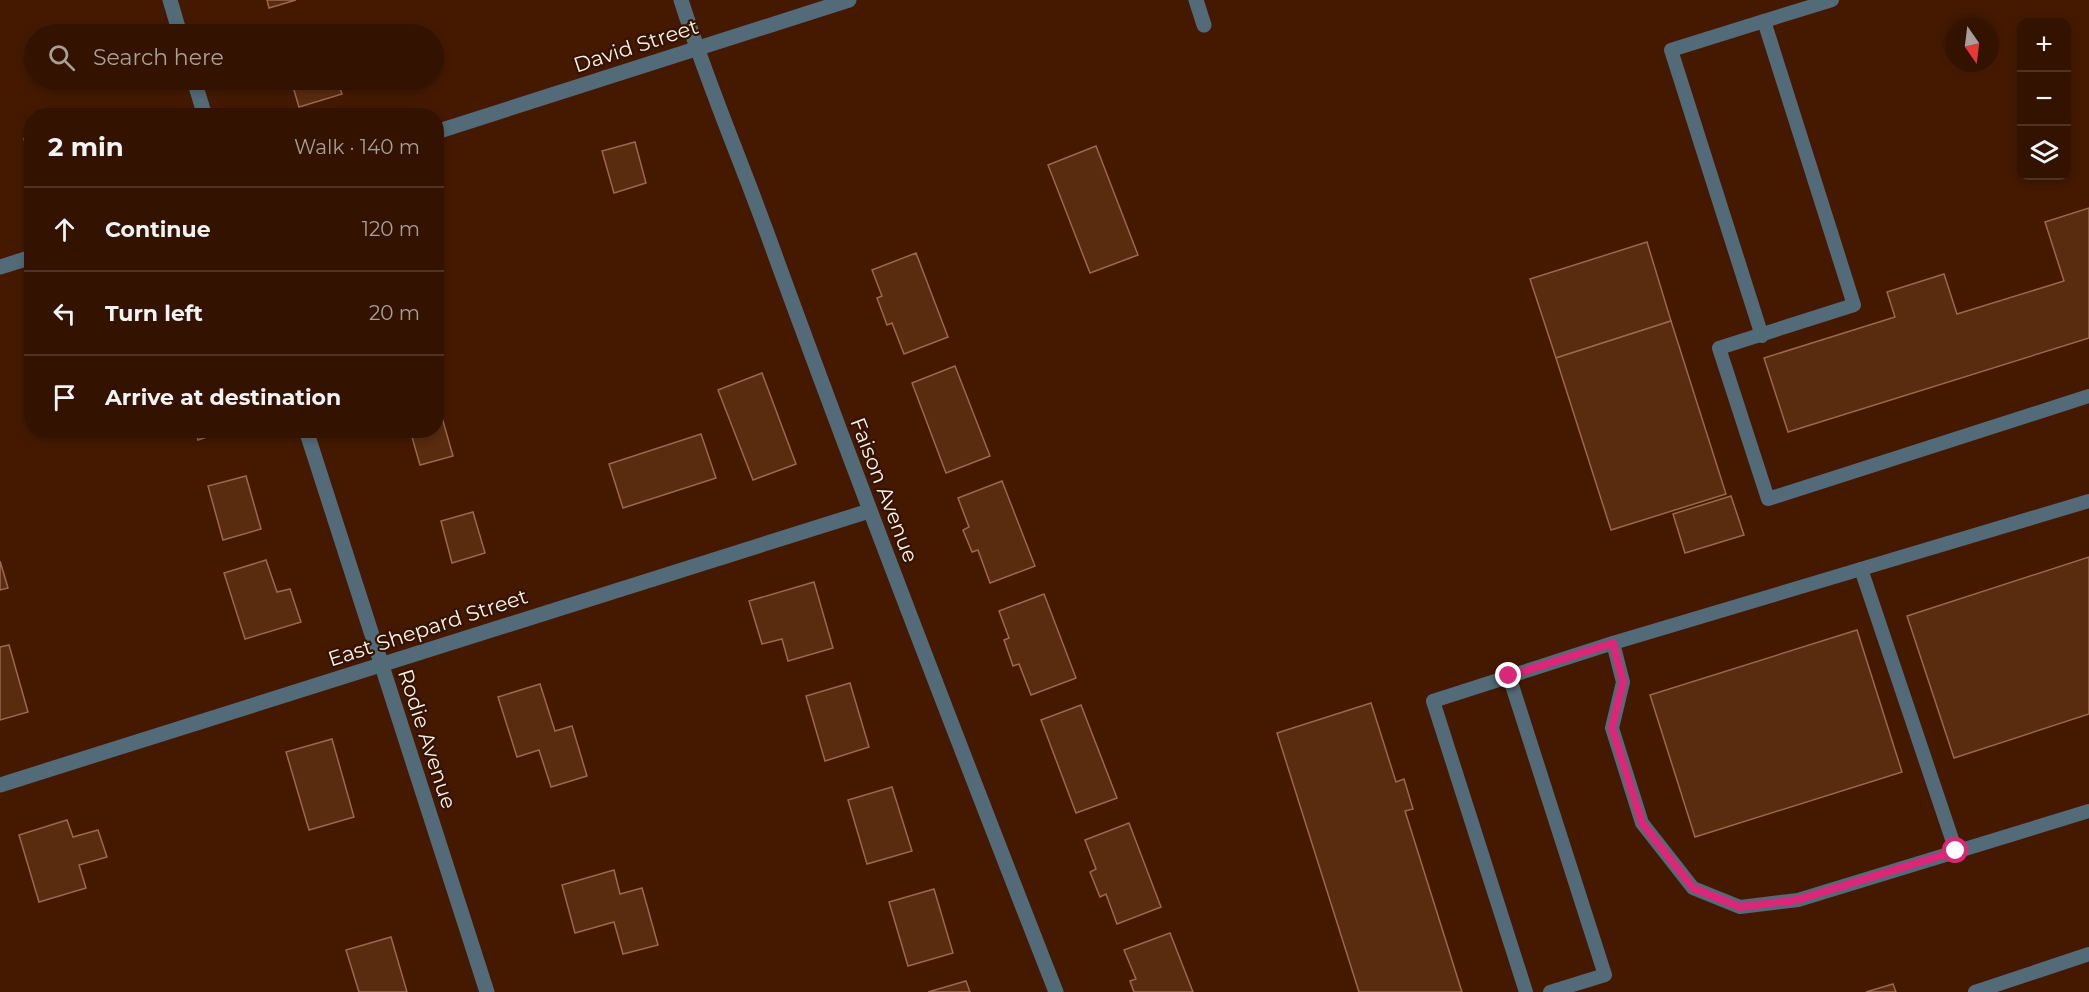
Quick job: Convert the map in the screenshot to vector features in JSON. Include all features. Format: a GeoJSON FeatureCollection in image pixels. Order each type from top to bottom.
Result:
{"type":"FeatureCollection","features":[{"type":"Feature","properties":{"kind":"street"},"geometry":{"type":"LineString","coordinates":[[170,0],[177,24]]}},
{"type":"Feature","properties":{"kind":"street","name":"Faison Avenue"},"geometry":{"type":"LineString","coordinates":[[681,0],[696,49],[750,184],[868,511],[1056,992]]}},
{"type":"Feature","properties":{"kind":"street","name":"David Street"},"geometry":{"type":"LineString","coordinates":[[444,129],[849,0]]}},
{"type":"Feature","properties":{"kind":"street"},"geometry":{"type":"LineString","coordinates":[[1196,0],[1204,25]]}},
{"type":"Feature","properties":{"kind":"street"},"geometry":{"type":"LineString","coordinates":[[197,90],[203,108]]}},
{"type":"Feature","properties":{"kind":"street"},"geometry":{"type":"LineString","coordinates":[[0,267],[24,260]]}},
{"type":"Feature","properties":{"kind":"street","name":"Rodie Avenue"},"geometry":{"type":"LineString","coordinates":[[309,438],[487,992]]}},
{"type":"Feature","properties":{"kind":"street","name":"East Shepard Street"},"geometry":{"type":"LineString","coordinates":[[0,785],[868,511]]}},
{"type":"Feature","properties":{"kind":"lane"},"geometry":{"type":"LineString","coordinates":[[1762,336],[1671,50],[1832,0]]}},
{"type":"Feature","properties":{"kind":"lane"},"geometry":{"type":"LineString","coordinates":[[1764,21],[1854,305],[1719,348],[1768,499],[2089,396]]}},
{"type":"Feature","properties":{"kind":"lane"},"geometry":{"type":"LineString","coordinates":[[1526,992],[1433,701],[1613,643],[2089,501]]}},
{"type":"Feature","properties":{"kind":"lane"},"geometry":{"type":"LineString","coordinates":[[1861,569],[1956,851]]}},
{"type":"Feature","properties":{"kind":"lane"},"geometry":{"type":"LineString","coordinates":[[1613,643],[1623,682],[1612,728],[1642,823],[1693,888],[1740,907],[1797,900],[2089,811]]}},
{"type":"Feature","properties":{"kind":"lane"},"geometry":{"type":"LineString","coordinates":[[1509,676],[1605,975],[1550,992]]}},
{"type":"Feature","properties":{"kind":"lane"},"geometry":{"type":"LineString","coordinates":[[1975,992],[2089,954]]}},
{"type":"Feature","properties":{"kind":"building"},"geometry":{"type":"Polygon","coordinates":[[[267,0],[296,0],[269,8],[267,0]]]}},
{"type":"Feature","properties":{"kind":"building"},"geometry":{"type":"Polygon","coordinates":[[[294,90],[341,90],[342,94],[299,107],[294,90]]]}},
{"type":"Feature","properties":{"kind":"building"},"geometry":{"type":"Polygon","coordinates":[[[635,142],[646,183],[614,193],[602,151],[635,142]]]}},
{"type":"Feature","properties":{"kind":"building"},"geometry":{"type":"Polygon","coordinates":[[[1096,146],[1138,255],[1090,273],[1048,165],[1096,146]]]}},
{"type":"Feature","properties":{"kind":"building"},"geometry":{"type":"Polygon","coordinates":[[[2089,208],[2089,338],[1788,432],[1764,358],[1895,317],[1887,292],[1944,274],[1957,314],[2064,281],[2045,222],[2089,208]]]}},
{"type":"Feature","properties":{"kind":"building"},"geometry":{"type":"Polygon","coordinates":[[[1647,242],[1671,321],[1556,358],[1530,279],[1647,242]]]}},
{"type":"Feature","properties":{"kind":"building"},"geometry":{"type":"Polygon","coordinates":[[[916,253],[948,337],[904,354],[892,323],[887,325],[877,298],[882,296],[872,270],[916,253]]]}},
{"type":"Feature","properties":{"kind":"building"},"geometry":{"type":"Polygon","coordinates":[[[1671,321],[1726,494],[1611,530],[1556,358],[1671,321]]]}},
{"type":"Feature","properties":{"kind":"building"},"geometry":{"type":"Polygon","coordinates":[[[955,366],[990,456],[946,473],[912,383],[955,366]]]}},
{"type":"Feature","properties":{"kind":"building"},"geometry":{"type":"Polygon","coordinates":[[[762,373],[796,464],[753,480],[718,390],[762,373]]]}},
{"type":"Feature","properties":{"kind":"building"},"geometry":{"type":"Polygon","coordinates":[[[444,424],[453,456],[420,465],[412,438],[444,438],[444,424]]]}},
{"type":"Feature","properties":{"kind":"building"},"geometry":{"type":"Polygon","coordinates":[[[701,434],[716,478],[623,508],[609,464],[701,434]]]}},
{"type":"Feature","properties":{"kind":"building"},"geometry":{"type":"Polygon","coordinates":[[[246,476],[261,529],[223,540],[208,486],[246,476]]]}},
{"type":"Feature","properties":{"kind":"building"},"geometry":{"type":"Polygon","coordinates":[[[1002,481],[1035,566],[990,583],[978,550],[972,552],[963,530],[969,527],[958,498],[1002,481]]]}},
{"type":"Feature","properties":{"kind":"building"},"geometry":{"type":"Polygon","coordinates":[[[1731,496],[1744,535],[1685,553],[1673,514],[1731,496]]]}},
{"type":"Feature","properties":{"kind":"building"},"geometry":{"type":"Polygon","coordinates":[[[473,512],[485,553],[452,563],[441,521],[473,512]]]}},
{"type":"Feature","properties":{"kind":"building"},"geometry":{"type":"Polygon","coordinates":[[[2089,557],[2089,714],[1954,758],[1907,616],[2089,557]]]}},
{"type":"Feature","properties":{"kind":"building"},"geometry":{"type":"Polygon","coordinates":[[[266,560],[277,592],[290,589],[301,622],[245,639],[224,573],[266,560]]]}},
{"type":"Feature","properties":{"kind":"building"},"geometry":{"type":"Polygon","coordinates":[[[0,561],[8,588],[0,590],[0,561]]]}},
{"type":"Feature","properties":{"kind":"building"},"geometry":{"type":"Polygon","coordinates":[[[814,582],[833,648],[788,661],[782,639],[762,644],[749,601],[814,582]]]}},
{"type":"Feature","properties":{"kind":"building"},"geometry":{"type":"Polygon","coordinates":[[[1044,594],[1076,678],[1031,695],[1019,664],[1013,666],[1004,640],[1009,638],[999,611],[1044,594]]]}},
{"type":"Feature","properties":{"kind":"building"},"geometry":{"type":"Polygon","coordinates":[[[1857,630],[1902,772],[1695,837],[1650,695],[1857,630]]]}},
{"type":"Feature","properties":{"kind":"building"},"geometry":{"type":"Polygon","coordinates":[[[9,645],[28,712],[0,720],[0,647],[9,645]]]}},
{"type":"Feature","properties":{"kind":"building"},"geometry":{"type":"Polygon","coordinates":[[[850,683],[869,747],[825,761],[806,696],[850,683]]]}},
{"type":"Feature","properties":{"kind":"building"},"geometry":{"type":"Polygon","coordinates":[[[540,684],[555,731],[572,726],[587,776],[551,787],[539,750],[517,757],[498,697],[540,684]]]}},
{"type":"Feature","properties":{"kind":"building"},"geometry":{"type":"Polygon","coordinates":[[[1371,703],[1396,782],[1404,779],[1413,809],[1405,811],[1462,992],[1359,992],[1277,733],[1371,703]]]}},
{"type":"Feature","properties":{"kind":"building"},"geometry":{"type":"Polygon","coordinates":[[[1081,705],[1117,798],[1076,813],[1041,720],[1081,705]]]}},
{"type":"Feature","properties":{"kind":"building"},"geometry":{"type":"Polygon","coordinates":[[[332,739],[354,817],[309,830],[286,752],[332,739]]]}},
{"type":"Feature","properties":{"kind":"building"},"geometry":{"type":"Polygon","coordinates":[[[892,787],[912,851],[867,864],[848,800],[892,787]]]}},
{"type":"Feature","properties":{"kind":"building"},"geometry":{"type":"Polygon","coordinates":[[[67,820],[73,837],[98,830],[107,857],[79,865],[86,888],[39,902],[19,835],[67,820]]]}},
{"type":"Feature","properties":{"kind":"building"},"geometry":{"type":"Polygon","coordinates":[[[1129,823],[1161,907],[1117,924],[1106,894],[1100,897],[1090,872],[1096,869],[1085,840],[1129,823]]]}},
{"type":"Feature","properties":{"kind":"building"},"geometry":{"type":"Polygon","coordinates":[[[614,870],[620,894],[642,888],[658,945],[623,954],[614,922],[575,933],[562,885],[614,870]]]}},
{"type":"Feature","properties":{"kind":"building"},"geometry":{"type":"Polygon","coordinates":[[[934,889],[953,953],[908,966],[889,902],[934,889]]]}},
{"type":"Feature","properties":{"kind":"building"},"geometry":{"type":"Polygon","coordinates":[[[1170,933],[1193,992],[1134,992],[1130,981],[1136,979],[1124,950],[1170,933]]]}},
{"type":"Feature","properties":{"kind":"building"},"geometry":{"type":"Polygon","coordinates":[[[391,937],[407,992],[359,992],[346,950],[391,937]]]}},
{"type":"Feature","properties":{"kind":"building"},"geometry":{"type":"Polygon","coordinates":[[[966,981],[970,992],[928,992],[966,981]]]}},
{"type":"Feature","properties":{"kind":"building"},"geometry":{"type":"Polygon","coordinates":[[[1893,984],[1896,992],[1866,992],[1893,984]]]}},
{"type":"Feature","properties":{"kind":"route"},"geometry":{"type":"LineString","coordinates":[[1509,676],[1613,643],[1623,682],[1612,728],[1642,823],[1693,888],[1740,907],[1797,900],[1956,851]]}}]}
